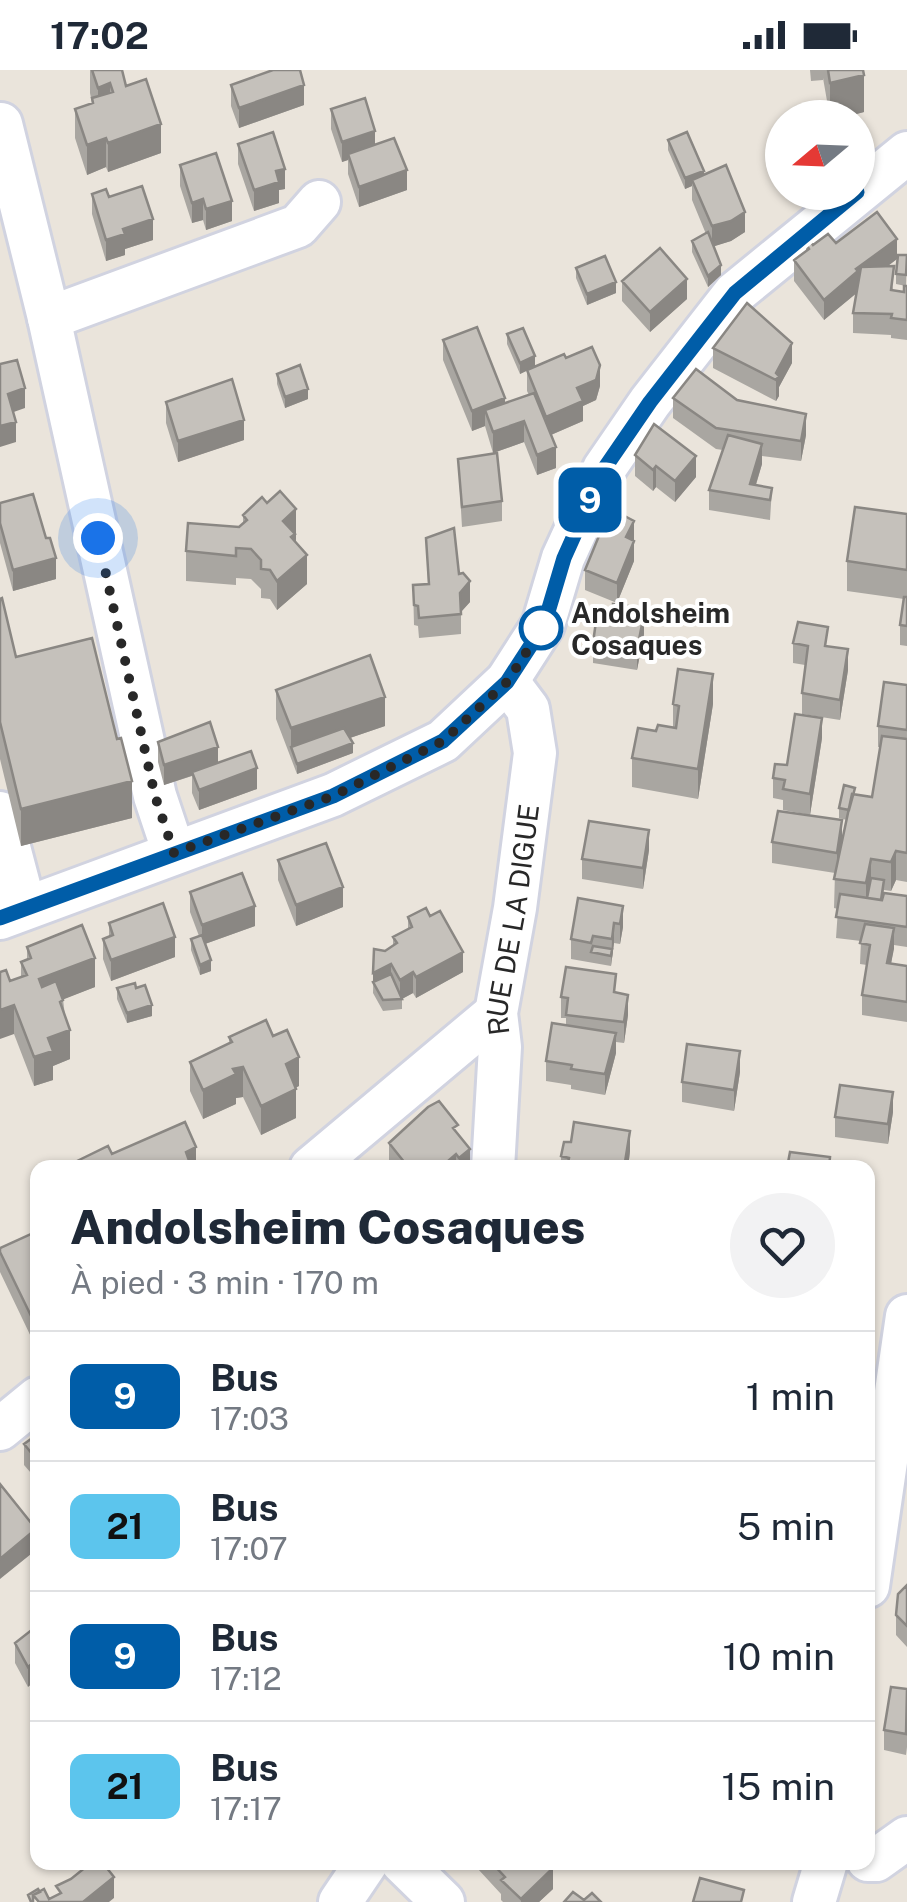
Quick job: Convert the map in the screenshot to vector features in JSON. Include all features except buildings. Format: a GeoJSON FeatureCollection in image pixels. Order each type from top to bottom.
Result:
{"type":"FeatureCollection","features":[{"type":"Feature","properties":{"kind":"street"},"geometry":{"type":"LineString","coordinates":[[1,124],[49,318],[155,796],[174,853]]}},
{"type":"Feature","properties":{"kind":"street"},"geometry":{"type":"LineString","coordinates":[[0,813],[12,913],[333,796],[443,741],[507,682],[544,625],[564,558],[604,469],[650,402],[735,293],[907,153]]}},
{"type":"Feature","properties":{"kind":"street"},"geometry":{"type":"LineString","coordinates":[[49,318],[298,226],[319,202]]}},
{"type":"Feature","properties":{"kind":"street","name":"RUE DE LA DIGUE"},"geometry":{"type":"LineString","coordinates":[[493,1160],[500,1046],[496,1013],[536,753],[528,708],[507,682]]}},
{"type":"Feature","properties":{"kind":"street"},"geometry":{"type":"LineString","coordinates":[[321,1160],[496,1013]]}},
{"type":"Feature","properties":{"kind":"street"},"geometry":{"type":"LineString","coordinates":[[875,1538],[907,1316]]}},
{"type":"Feature","properties":{"kind":"street"},"geometry":{"type":"LineString","coordinates":[[0,1429],[30,1405]]}},
{"type":"Feature","properties":{"kind":"street"},"geometry":{"type":"LineString","coordinates":[[875,1860],[907,1838]]}},
{"type":"Feature","properties":{"kind":"street"},"geometry":{"type":"LineString","coordinates":[[340,1902],[361,1870]]}},
{"type":"Feature","properties":{"kind":"street"},"geometry":{"type":"LineString","coordinates":[[410,1870],[443,1902]]}},
{"type":"Feature","properties":{"kind":"street"},"geometry":{"type":"LineString","coordinates":[[814,1902],[824,1870]]}},
{"type":"Feature","properties":{"kind":"bus line","name":"9"},"geometry":{"type":"LineString","coordinates":[[0,918],[333,796],[443,741],[507,682],[544,625],[564,558],[604,469],[650,402],[735,293],[835,210]]}},
{"type":"Feature","properties":{"kind":"place","name":"Andolsheim Cosaques"},"geometry":{"type":"Point","coordinates":[541,628]}},
{"type":"Feature","properties":{"kind":"route"},"geometry":{"type":"LineString","coordinates":[[98,538],[155,796],[174,853],[333,796],[443,741],[507,682],[544,625],[541,628]]}}]}
